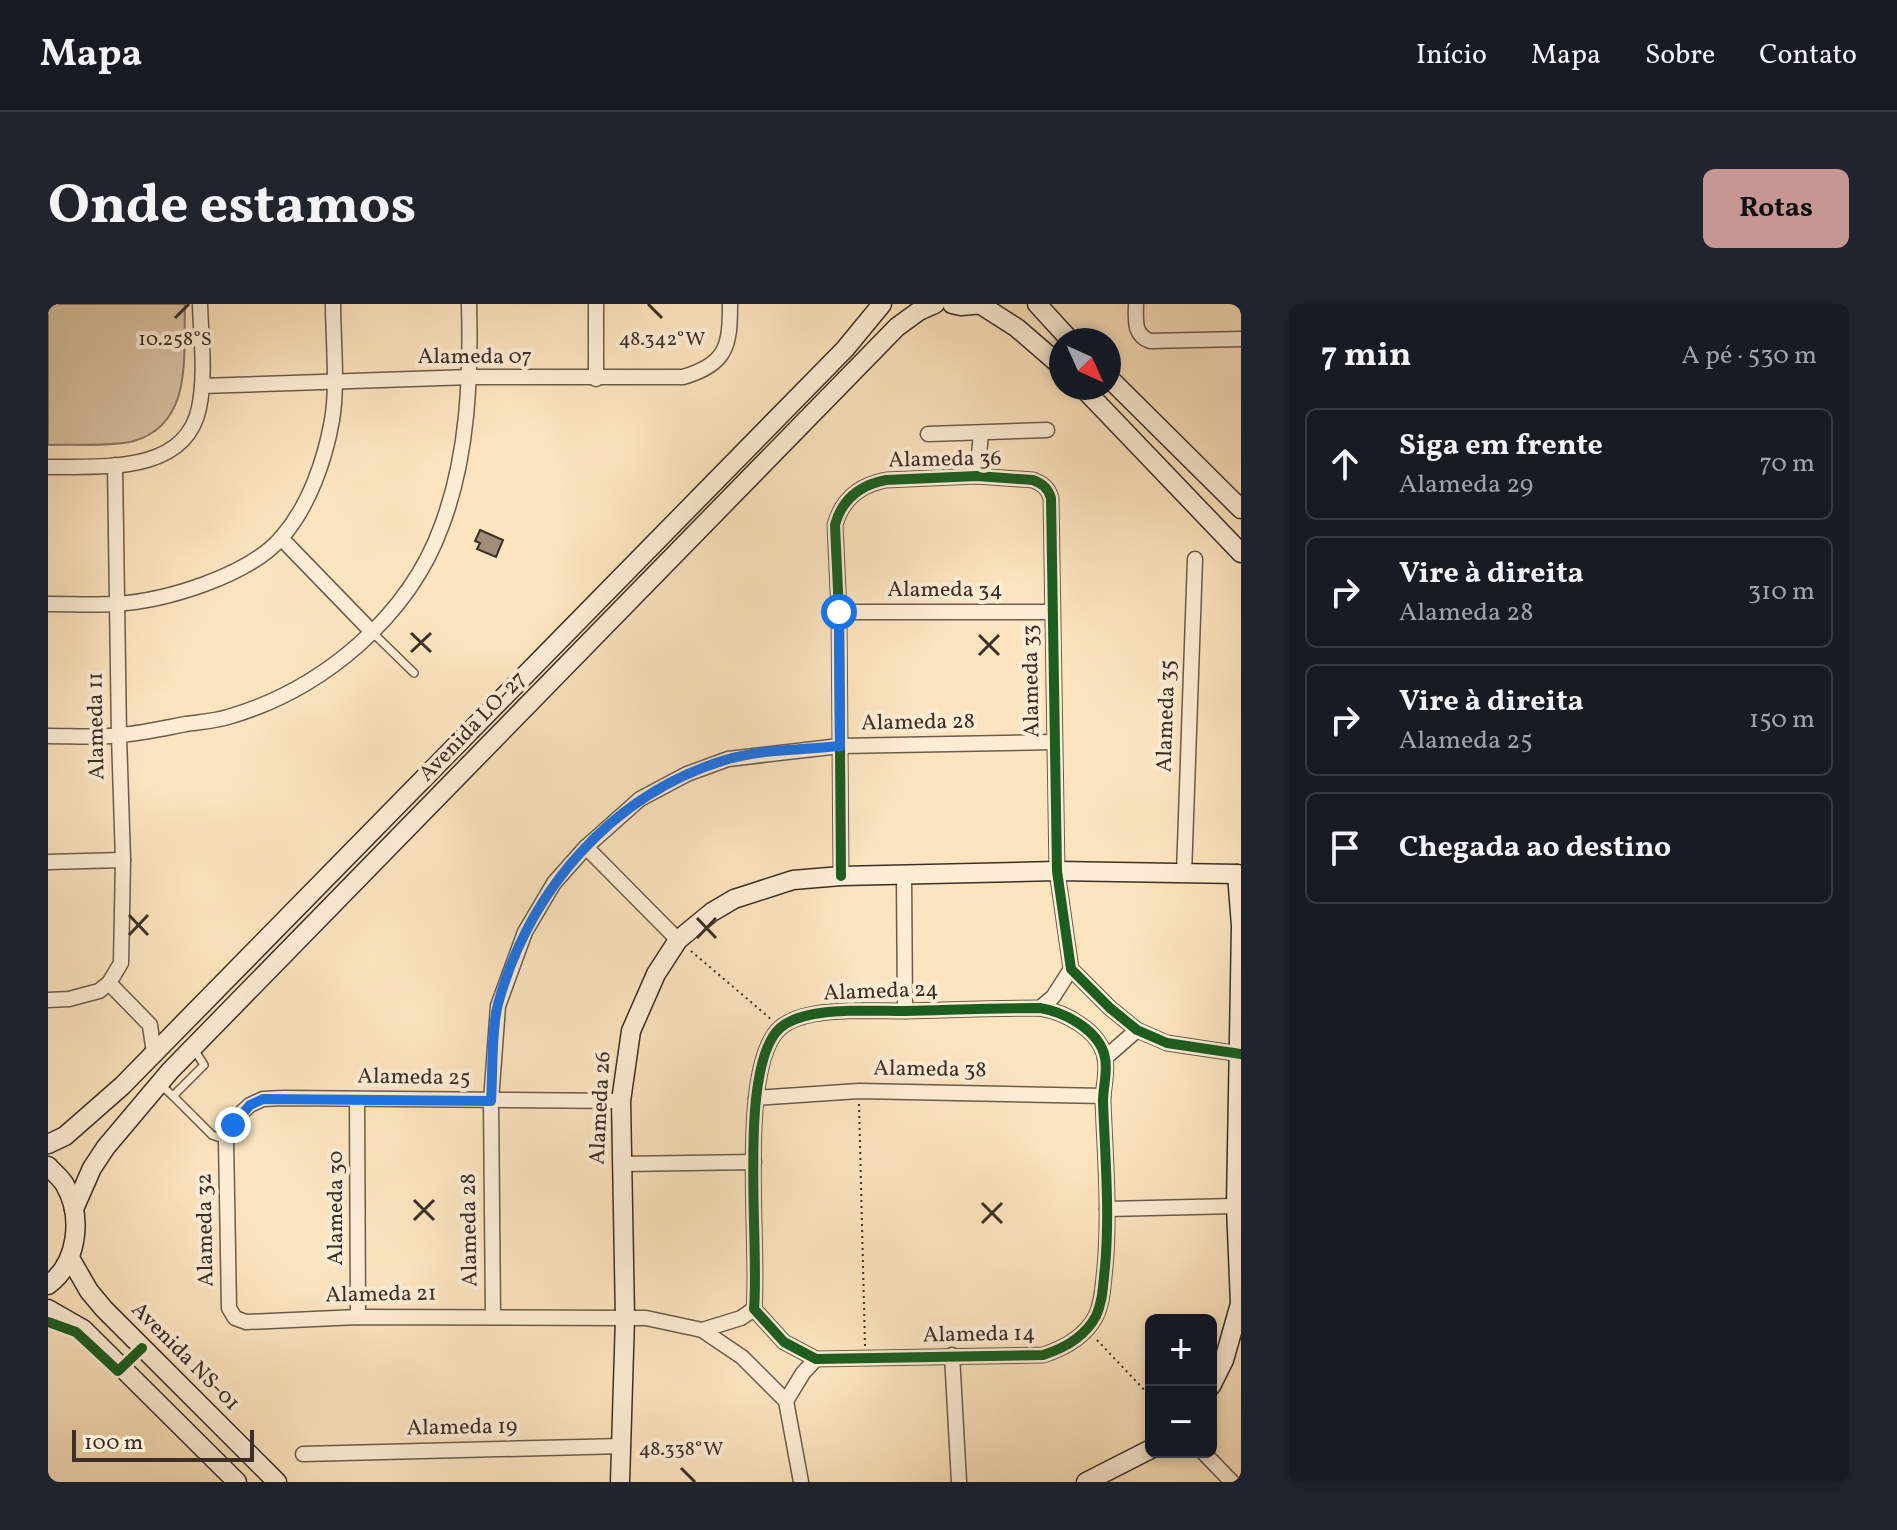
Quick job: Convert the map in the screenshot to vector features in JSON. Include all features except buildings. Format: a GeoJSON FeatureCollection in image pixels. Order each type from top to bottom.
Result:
{"type":"FeatureCollection","features":[{"type":"Feature","properties":{"kind":"street"},"geometry":{"type":"LineString","coordinates":[[48,467],[115,465],[161,457],[176,449],[195,422],[202,386],[200,304]]}},
{"type":"Feature","properties":{"kind":"street"},"geometry":{"type":"LineString","coordinates":[[48,604],[117,604],[184,592],[217,580],[252,560],[281,538],[302,507],[323,457],[332,417],[333,304]]}},
{"type":"Feature","properties":{"kind":"street"},"geometry":{"type":"LineString","coordinates":[[48,736],[119,736],[228,717],[276,698],[322,673],[373,633],[414,582],[442,526],[457,474],[471,377],[469,304]]}},
{"type":"Feature","properties":{"kind":"street"},"geometry":{"type":"LineString","coordinates":[[596,304],[596,379]]}},
{"type":"Feature","properties":{"kind":"street","name":"Alameda 07"},"geometry":{"type":"LineString","coordinates":[[202,386],[471,377],[683,377],[701,372],[720,355],[730,336],[730,304]]}},
{"type":"Feature","properties":{"kind":"street","name":"Avenida LO-27"},"geometry":{"type":"LineString","coordinates":[[48,1144],[81,1123],[154,1054],[845,349],[882,304]]}},
{"type":"Feature","properties":{"kind":"street","name":"Avenida LO-27"},"geometry":{"type":"LineString","coordinates":[[74,1209],[92,1168],[106,1147],[166,1090],[192,1048],[897,327],[935,304]]}},
{"type":"Feature","properties":{"kind":"street"},"geometry":{"type":"LineString","coordinates":[[952,304],[982,304],[1049,355]]}},
{"type":"Feature","properties":{"kind":"street"},"geometry":{"type":"LineString","coordinates":[[1037,304],[1059,328]]}},
{"type":"Feature","properties":{"kind":"street"},"geometry":{"type":"LineString","coordinates":[[1136,304],[1136,325],[1142,338],[1158,342],[1241,339]]}},
{"type":"Feature","properties":{"kind":"street"},"geometry":{"type":"LineString","coordinates":[[1121,390],[1241,509]]}},
{"type":"Feature","properties":{"kind":"street"},"geometry":{"type":"LineString","coordinates":[[1094,400],[1241,553]]}},
{"type":"Feature","properties":{"kind":"street"},"geometry":{"type":"LineString","coordinates":[[928,434],[1047,430]]}},
{"type":"Feature","properties":{"kind":"street"},"geometry":{"type":"LineString","coordinates":[[977,476],[981,433]]}},
{"type":"Feature","properties":{"kind":"street","name":"Alameda 11"},"geometry":{"type":"LineString","coordinates":[[109,983],[121,963],[123,860],[115,465]]}},
{"type":"Feature","properties":{"kind":"street","name":"Alameda 36"},"geometry":{"type":"LineString","coordinates":[[839,612],[835,525],[845,501],[871,483],[977,476],[1033,480],[1049,490]]}},
{"type":"Feature","properties":{"kind":"street","name":"Alameda 33"},"geometry":{"type":"LineString","coordinates":[[1049,490],[1057,871],[1071,969]]}},
{"type":"Feature","properties":{"kind":"street"},"geometry":{"type":"LineString","coordinates":[[281,538],[373,633]]}},
{"type":"Feature","properties":{"kind":"street","name":"Alameda 35"},"geometry":{"type":"LineString","coordinates":[[1184,874],[1195,559]]}},
{"type":"Feature","properties":{"kind":"street"},"geometry":{"type":"LineString","coordinates":[[839,612],[841,876]]}},
{"type":"Feature","properties":{"kind":"street","name":"Alameda 34"},"geometry":{"type":"LineString","coordinates":[[839,612],[1051,612]]}},
{"type":"Feature","properties":{"kind":"street","name":"Alameda 28"},"geometry":{"type":"LineString","coordinates":[[493,1316],[491,1101],[498,1006],[525,932],[554,883],[586,847],[640,799],[687,774],[728,759],[840,746],[1053,742]]}},
{"type":"Feature","properties":{"kind":"street"},"geometry":{"type":"LineString","coordinates":[[586,847],[678,940]]}},
{"type":"Feature","properties":{"kind":"street"},"geometry":{"type":"LineString","coordinates":[[48,862],[123,860]]}},
{"type":"Feature","properties":{"kind":"street","name":"Alameda 26"},"geometry":{"type":"LineString","coordinates":[[620,1482],[625,1318],[621,1101],[625,1062],[635,1020],[656,974],[678,940],[712,912],[734,899],[793,880],[1057,871],[1239,872]]}},
{"type":"Feature","properties":{"kind":"street"},"geometry":{"type":"LineString","coordinates":[[1217,1374],[1240,1304],[1236,1206],[1240,1054],[1239,872]]}},
{"type":"Feature","properties":{"kind":"street"},"geometry":{"type":"LineString","coordinates":[[904,876],[905,1011]]}},
{"type":"Feature","properties":{"kind":"street"},"geometry":{"type":"LineString","coordinates":[[1040,1008],[1053,997],[1071,969],[1137,1030],[1167,1043],[1240,1054]]}},
{"type":"Feature","properties":{"kind":"street"},"geometry":{"type":"LineString","coordinates":[[48,1000],[89,995],[109,983],[150,1025],[154,1054]]}},
{"type":"Feature","properties":{"kind":"street","name":"Alameda 24"},"geometry":{"type":"LineString","coordinates":[[781,1027],[813,1014],[1040,1008],[1071,1017],[1087,1031],[1105,1058]]}},
{"type":"Feature","properties":{"kind":"street"},"geometry":{"type":"LineString","coordinates":[[781,1027],[766,1047],[761,1061],[756,1098],[757,1267],[754,1309],[784,1342],[816,1359],[803,1373],[786,1401]]}},
{"type":"Feature","properties":{"kind":"street"},"geometry":{"type":"LineString","coordinates":[[1087,1329],[1096,1317],[1102,1298],[1107,1209],[1103,1096],[1105,1058],[1137,1030]]}},
{"type":"Feature","properties":{"kind":"street","name":"Alameda 38"},"geometry":{"type":"LineString","coordinates":[[756,1098],[859,1091],[1103,1096]]}},
{"type":"Feature","properties":{"kind":"street","name":"Alameda 25"},"geometry":{"type":"LineString","coordinates":[[226,1140],[240,1114],[263,1099],[621,1101]]}},
{"type":"Feature","properties":{"kind":"street","name":"Alameda 30"},"geometry":{"type":"LineString","coordinates":[[357,1099],[358,1317]]}},
{"type":"Feature","properties":{"kind":"street","name":"Alameda 32"},"geometry":{"type":"LineString","coordinates":[[226,1140],[229,1308],[235,1318]]}},
{"type":"Feature","properties":{"kind":"street"},"geometry":{"type":"LineString","coordinates":[[621,1164],[754,1162]]}},
{"type":"Feature","properties":{"kind":"street"},"geometry":{"type":"LineString","coordinates":[[48,1166],[65,1185],[74,1209],[76,1234],[70,1258],[48,1285]]}},
{"type":"Feature","properties":{"kind":"street"},"geometry":{"type":"LineString","coordinates":[[1107,1209],[1236,1206]]}},
{"type":"Feature","properties":{"kind":"street","name":"Avenida NS-01"},"geometry":{"type":"LineString","coordinates":[[70,1258],[89,1291],[104,1309],[277,1482]]}},
{"type":"Feature","properties":{"kind":"street"},"geometry":{"type":"LineString","coordinates":[[48,1309],[83,1329],[237,1482]]}},
{"type":"Feature","properties":{"kind":"street"},"geometry":{"type":"LineString","coordinates":[[702,1330],[732,1322],[754,1309]]}},
{"type":"Feature","properties":{"kind":"street","name":"Alameda 21"},"geometry":{"type":"LineString","coordinates":[[235,1318],[246,1322],[358,1317],[646,1318],[702,1330]]}},
{"type":"Feature","properties":{"kind":"street","name":"Alameda 14"},"geometry":{"type":"LineString","coordinates":[[816,1359],[1043,1355],[1062,1349],[1087,1329]]}},
{"type":"Feature","properties":{"kind":"street"},"geometry":{"type":"LineString","coordinates":[[702,1330],[742,1357],[786,1401],[801,1482]]}},
{"type":"Feature","properties":{"kind":"street"},"geometry":{"type":"LineString","coordinates":[[952,1355],[959,1482]]}},
{"type":"Feature","properties":{"kind":"street","name":"Alameda 19"},"geometry":{"type":"LineString","coordinates":[[303,1454],[623,1446]]}},
{"type":"Feature","properties":{"kind":"street"},"geometry":{"type":"LineString","coordinates":[[1086,1482],[1145,1452]]}},
{"type":"Feature","properties":{"kind":"street"},"geometry":{"type":"LineString","coordinates":[[1209,1458],[1232,1482]]}},
{"type":"Feature","properties":{"kind":"lane"},"geometry":{"type":"LineString","coordinates":[[373,633],[414,673]]}},
{"type":"Feature","properties":{"kind":"lane"},"geometry":{"type":"LineString","coordinates":[[166,1090],[212,1135],[226,1140]]}},
{"type":"Feature","properties":{"kind":"path"},"geometry":{"type":"LineString","coordinates":[[678,940],[781,1027]]}},
{"type":"Feature","properties":{"kind":"path"},"geometry":{"type":"LineString","coordinates":[[859,1091],[865,1357]]}},
{"type":"Feature","properties":{"kind":"path"},"geometry":{"type":"LineString","coordinates":[[1087,1329],[1145,1391]]}},
{"type":"Feature","properties":{"kind":"shaded area"},"geometry":{"type":"Polygon","coordinates":[[[48,304],[185,304],[181,385],[167,419],[153,432],[125,443],[48,445],[48,304]]]}},
{"type":"Feature","properties":{"kind":"cycle path"},"geometry":{"type":"LineString","coordinates":[[841,876],[839,612],[835,525],[838,516],[853,495],[868,485],[886,480],[977,476],[1033,480],[1047,489],[1051,498],[1057,871],[1071,969],[1137,1030],[1167,1043],[1241,1054]]}},
{"type":"Feature","properties":{"kind":"cycle path"},"geometry":{"type":"LineString","coordinates":[[1040,1008],[1080,1024],[1096,1039],[1105,1058],[1106,1246],[1101,1298],[1086,1330],[1074,1341],[1043,1355],[816,1359],[784,1342],[754,1309],[754,1118],[767,1049],[780,1028],[801,1017],[837,1011],[1040,1008]]}},
{"type":"Feature","properties":{"kind":"cycle path"},"geometry":{"type":"LineString","coordinates":[[48,1322],[76,1332],[118,1371],[142,1348]]}},
{"type":"Feature","properties":{"kind":"route"},"geometry":{"type":"LineString","coordinates":[[233,1125],[250,1105],[263,1099],[491,1101],[498,1006],[525,932],[554,883],[586,847],[640,799],[687,774],[728,759],[840,746],[839,612]]}}]}
